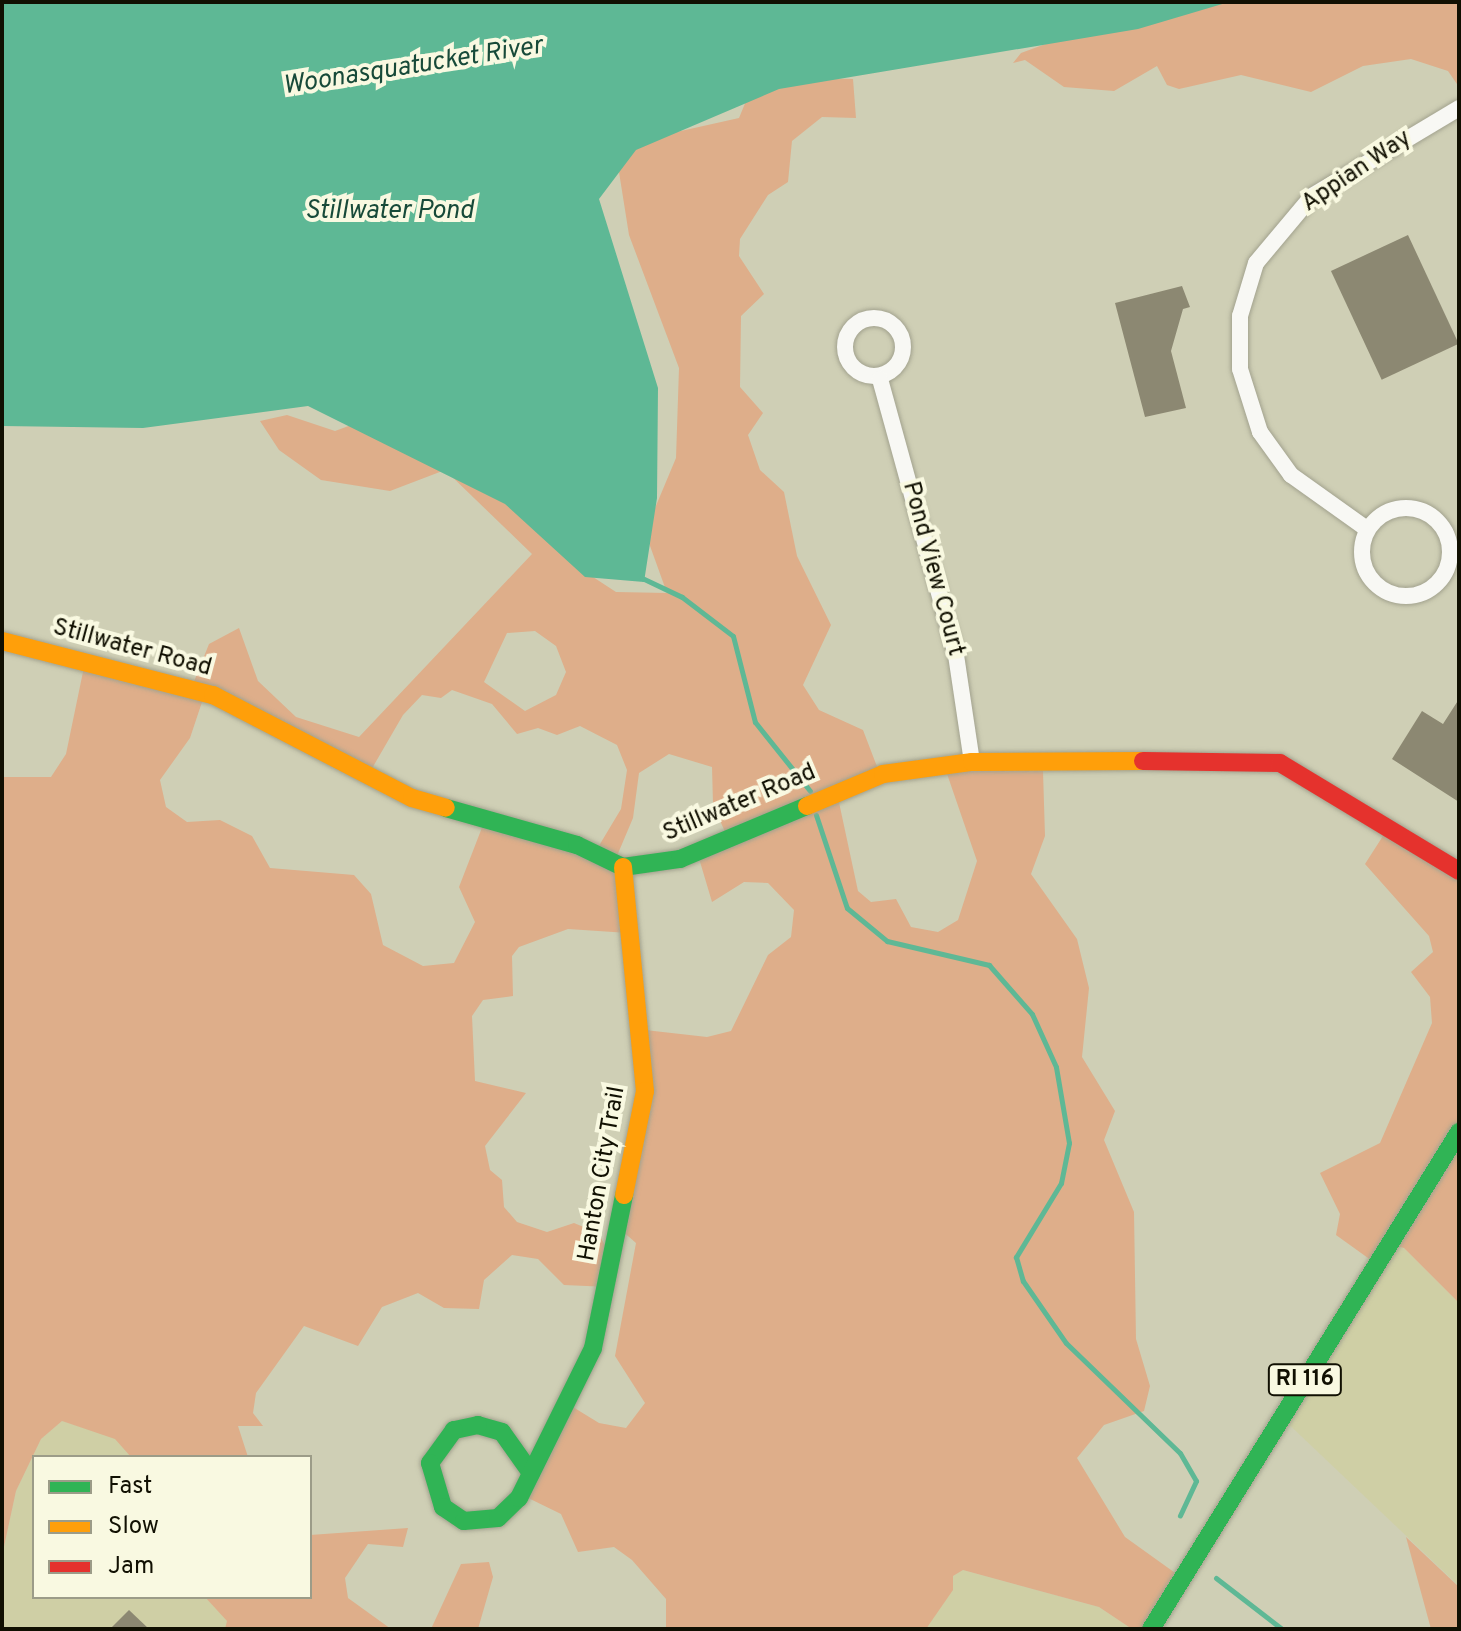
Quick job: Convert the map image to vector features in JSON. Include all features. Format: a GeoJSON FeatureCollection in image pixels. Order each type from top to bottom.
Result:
{"type":"FeatureCollection","features":[{"type":"Feature","properties":{"kind":"street","name":"Appian Way"},"geometry":{"type":"LineString","coordinates":[[1364,527],[1291,475],[1260,432],[1240,369],[1240,316],[1256,263],[1312,196],[1459,108]]}},
{"type":"Feature","properties":{"kind":"street","name":"Pond View Court"},"geometry":{"type":"LineString","coordinates":[[880,379],[956,655],[972,762]]}},
{"type":"Feature","properties":{"kind":"street"},"geometry":{"type":"LineString","coordinates":[[1410,508],[1439,521],[1450,553],[1441,579],[1412,597],[1382,589],[1363,560],[1364,527],[1410,508]]}},
{"type":"Feature","properties":{"kind":"street","name":"Stillwater Road"},"geometry":{"type":"LineString","coordinates":[[2,641],[213,695],[412,798],[577,845],[623,867],[680,859],[850,783],[972,762],[1033,767],[1232,757],[1280,763],[1391,823],[1459,871]]}},
{"type":"Feature","properties":{"kind":"street","name":"Hanton City Trail"},"geometry":{"type":"LineString","coordinates":[[531,1473],[593,1348],[645,1091],[623,867]]}},
{"type":"Feature","properties":{"kind":"street","name":"RI 116"},"geometry":{"type":"LineString","coordinates":[[1151,1629],[1459,1132]]}},
{"type":"Feature","properties":{"kind":"street"},"geometry":{"type":"LineString","coordinates":[[478,1425],[502,1432],[531,1473],[519,1498],[498,1518],[464,1521],[443,1507],[430,1463],[454,1430],[478,1425]]}},
{"type":"Feature","properties":{"kind":"shaded area"},"geometry":{"type":"Polygon","coordinates":[[[1160,2],[1459,2],[1459,87],[1448,71],[1411,59],[1363,66],[1311,92],[1241,75],[1179,89],[1167,85],[1157,66],[1114,91],[1064,87],[1025,60],[1013,63],[1021,53],[1160,2]]]}},
{"type":"Feature","properties":{"kind":"shaded area"},"geometry":{"type":"Polygon","coordinates":[[[772,77],[853,79],[856,118],[822,117],[792,141],[788,182],[768,195],[740,239],[739,256],[764,294],[741,316],[740,387],[763,413],[748,435],[760,470],[784,492],[797,556],[831,625],[803,685],[819,710],[863,730],[881,777],[837,793],[858,891],[871,902],[896,899],[911,927],[938,932],[958,920],[977,861],[945,768],[1043,771],[1045,836],[1031,874],[1077,939],[1089,988],[1082,1057],[1115,1111],[1104,1140],[1134,1212],[1136,1339],[1150,1386],[1144,1411],[1104,1425],[1077,1458],[1125,1537],[1178,1575],[1147,1629],[1132,1629],[1099,1607],[963,1570],[953,1576],[953,1590],[926,1629],[666,1629],[666,1599],[632,1560],[614,1547],[578,1552],[561,1514],[518,1493],[568,1404],[599,1423],[626,1428],[645,1403],[615,1356],[636,1243],[620,1229],[645,1030],[707,1037],[731,1031],[768,955],[791,937],[794,910],[768,883],[744,882],[712,902],[698,855],[728,839],[713,804],[712,767],[669,754],[639,773],[633,818],[614,863],[628,933],[568,929],[519,947],[512,956],[513,996],[483,1000],[472,1016],[475,1081],[526,1093],[485,1146],[490,1170],[502,1180],[504,1207],[517,1222],[547,1232],[574,1223],[598,1233],[614,1261],[609,1287],[564,1285],[538,1259],[512,1255],[484,1280],[479,1309],[444,1308],[418,1293],[382,1307],[358,1346],[304,1326],[256,1393],[253,1413],[263,1426],[238,1426],[247,1455],[129,1455],[115,1439],[62,1421],[41,1439],[16,1491],[2,1556],[2,777],[51,777],[66,754],[84,667],[191,689],[209,644],[239,628],[258,681],[296,717],[359,737],[532,554],[445,470],[390,491],[321,480],[279,450],[260,421],[287,415],[335,431],[373,417],[474,455],[593,577],[616,592],[667,593],[645,532],[676,458],[679,368],[629,235],[619,172],[631,151],[663,135],[739,118],[753,84],[772,77]],[[535,631],[507,633],[484,682],[525,711],[556,695],[566,672],[556,646],[535,631]],[[452,690],[441,698],[422,695],[403,715],[367,777],[204,696],[190,738],[160,780],[166,807],[187,822],[220,820],[252,836],[270,868],[354,875],[371,894],[383,945],[423,966],[454,963],[475,922],[459,887],[483,825],[594,854],[621,809],[627,770],[617,745],[580,726],[557,735],[538,728],[517,734],[492,704],[452,690]]]}},
{"type":"Feature","properties":{"kind":"shaded area"},"geometry":{"type":"Polygon","coordinates":[[[1390,825],[1459,872],[1459,1303],[1404,1248],[1392,1245],[1375,1263],[1336,1235],[1340,1214],[1320,1173],[1380,1143],[1432,1023],[1430,997],[1411,972],[1433,952],[1429,936],[1365,864],[1390,825]]]}},
{"type":"Feature","properties":{"kind":"shaded area"},"geometry":{"type":"Polygon","coordinates":[[[1392,1245],[1405,1249],[1459,1303],[1459,1586],[1280,1416],[1392,1245]]]}},
{"type":"Feature","properties":{"kind":"shaded area"},"geometry":{"type":"Polygon","coordinates":[[[62,1421],[115,1438],[129,1455],[33,1455],[41,1439],[62,1421]]]}},
{"type":"Feature","properties":{"kind":"shaded area"},"geometry":{"type":"Polygon","coordinates":[[[32,1458],[32,1599],[207,1599],[228,1621],[225,1629],[2,1629],[2,1556],[16,1491],[32,1458]]]}},
{"type":"Feature","properties":{"kind":"shaded area"},"geometry":{"type":"Polygon","coordinates":[[[408,1528],[403,1547],[368,1544],[345,1578],[348,1598],[391,1629],[225,1629],[227,1621],[207,1599],[312,1599],[312,1535],[408,1528]]]}},
{"type":"Feature","properties":{"kind":"shaded area"},"geometry":{"type":"Polygon","coordinates":[[[1406,1537],[1459,1587],[1459,1629],[1431,1629],[1406,1537]]]}},
{"type":"Feature","properties":{"kind":"shaded area"},"geometry":{"type":"Polygon","coordinates":[[[489,1562],[493,1577],[478,1629],[431,1629],[461,1564],[489,1562]]]}},
{"type":"Feature","properties":{"kind":"shaded area"},"geometry":{"type":"Polygon","coordinates":[[[963,1570],[1099,1607],[1132,1629],[926,1629],[953,1576],[963,1570]]]}},
{"type":"Feature","properties":{"kind":"water","name":"Stillwater Pond"},"geometry":{"type":"Polygon","coordinates":[[[2,2],[1229,2],[1138,29],[779,89],[636,150],[599,199],[658,388],[657,498],[644,582],[585,577],[505,504],[308,406],[143,428],[2,426],[2,2]]]}},
{"type":"Feature","properties":{"kind":"building"},"geometry":{"type":"Polygon","coordinates":[[[1408,235],[1459,344],[1382,380],[1331,271],[1408,235]]]}},
{"type":"Feature","properties":{"kind":"building"},"geometry":{"type":"Polygon","coordinates":[[[1182,286],[1190,307],[1183,309],[1171,351],[1186,408],[1145,417],[1115,303],[1182,286]]]}},
{"type":"Feature","properties":{"kind":"building"},"geometry":{"type":"Polygon","coordinates":[[[1459,699],[1459,802],[1392,759],[1422,711],[1443,724],[1459,699]]]}},
{"type":"Feature","properties":{"kind":"building"},"geometry":{"type":"Polygon","coordinates":[[[129,1610],[149,1629],[110,1629],[129,1610]]]}},
{"type":"Feature","properties":{"kind":"waterway"},"geometry":{"type":"LineString","coordinates":[[642,578],[682,597],[733,636],[755,722],[810,791]]}},
{"type":"Feature","properties":{"kind":"waterway"},"geometry":{"type":"LineString","coordinates":[[816,815],[847,908],[887,941],[989,965],[1032,1014],[1056,1067],[1069,1143],[1061,1183],[1016,1257],[1023,1281],[1066,1343],[1180,1453],[1196,1481],[1180,1515]]}},
{"type":"Feature","properties":{"kind":"waterway"},"geometry":{"type":"LineString","coordinates":[[1216,1578],[1282,1629]]}},
{"type":"Feature","properties":{"kind":"traffic: fast"},"geometry":{"type":"LineString","coordinates":[[446,808],[577,845],[623,867],[680,859],[807,806]]}},
{"type":"Feature","properties":{"kind":"traffic: fast"},"geometry":{"type":"LineString","coordinates":[[1151,1629],[1459,1132]]}},
{"type":"Feature","properties":{"kind":"traffic: fast"},"geometry":{"type":"LineString","coordinates":[[531,1473],[502,1432],[478,1425],[454,1430],[430,1463],[443,1507],[464,1521],[498,1518],[519,1498],[593,1348],[624,1195]]}},
{"type":"Feature","properties":{"kind":"traffic: slow"},"geometry":{"type":"LineString","coordinates":[[2,641],[213,695],[412,798],[446,808]]}},
{"type":"Feature","properties":{"kind":"traffic: slow"},"geometry":{"type":"LineString","coordinates":[[807,806],[883,774],[972,762],[1143,761]]}},
{"type":"Feature","properties":{"kind":"traffic: slow"},"geometry":{"type":"LineString","coordinates":[[623,867],[645,1091],[624,1195]]}},
{"type":"Feature","properties":{"kind":"traffic: jam"},"geometry":{"type":"LineString","coordinates":[[1143,761],[1280,763],[1459,871]]}},
{"type":"Feature","properties":{"kind":"water label","name":"Woonasquatucket River"},"geometry":{"type":"Point","coordinates":[413,67]}}]}
